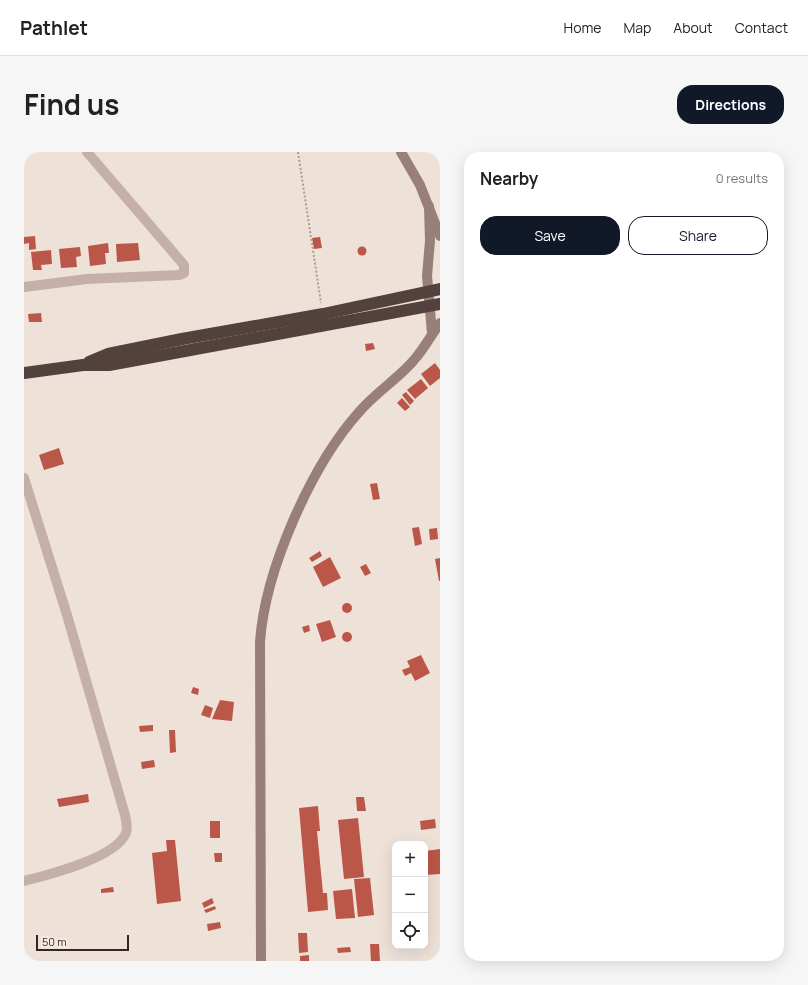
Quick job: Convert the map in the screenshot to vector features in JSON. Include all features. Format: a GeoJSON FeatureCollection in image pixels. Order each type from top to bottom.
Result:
{"type":"FeatureCollection","features":[{"type":"Feature","properties":{"kind":"highway"},"geometry":{"type":"LineString","coordinates":[[83,365],[108,354],[182,339],[323,314],[434,290]]}},
{"type":"Feature","properties":{"kind":"highway"},"geometry":{"type":"LineString","coordinates":[[24,373],[83,365],[109,365],[435,306]]}},
{"type":"Feature","properties":{"kind":"street"},"geometry":{"type":"LineString","coordinates":[[24,287],[87,279],[179,276],[184,273],[184,264],[87,152]]}},
{"type":"Feature","properties":{"kind":"street"},"geometry":{"type":"LineString","coordinates":[[401,152],[420,185],[440,236]]}},
{"type":"Feature","properties":{"kind":"street"},"geometry":{"type":"LineString","coordinates":[[429,206],[435,306],[432,333]]}},
{"type":"Feature","properties":{"kind":"street"},"geometry":{"type":"LineString","coordinates":[[262,961],[260,642],[268,587],[296,515],[324,461],[359,412],[383,387],[414,360],[440,323]]}},
{"type":"Feature","properties":{"kind":"street"},"geometry":{"type":"LineString","coordinates":[[24,478],[67,615],[127,827],[123,838],[107,851],[66,870],[24,881]]}},
{"type":"Feature","properties":{"kind":"path"},"geometry":{"type":"LineString","coordinates":[[298,152],[323,314]]}},
{"type":"Feature","properties":{"kind":"building"},"geometry":{"type":"Polygon","coordinates":[[[35,236],[36,249],[29,250],[29,243],[24,244],[24,237],[35,236]]]}},
{"type":"Feature","properties":{"kind":"building"},"geometry":{"type":"Polygon","coordinates":[[[320,237],[322,248],[314,249],[312,238],[320,237]]]}},
{"type":"Feature","properties":{"kind":"building"},"geometry":{"type":"Polygon","coordinates":[[[108,243],[109,253],[105,253],[106,264],[90,266],[88,246],[108,243]]]}},
{"type":"Feature","properties":{"kind":"building"},"geometry":{"type":"Polygon","coordinates":[[[138,243],[140,260],[117,262],[116,244],[138,243]]]}},
{"type":"Feature","properties":{"kind":"building"},"geometry":{"type":"Polygon","coordinates":[[[80,247],[81,256],[76,257],[77,267],[61,268],[59,249],[80,247]]]}},
{"type":"Feature","properties":{"kind":"building"},"geometry":{"type":"Polygon","coordinates":[[[360,247],[364,247],[366,251],[364,255],[360,255],[358,253],[358,249],[360,247]]]}},
{"type":"Feature","properties":{"kind":"building"},"geometry":{"type":"Polygon","coordinates":[[[51,250],[52,264],[41,265],[42,270],[33,270],[31,252],[51,250]]]}},
{"type":"Feature","properties":{"kind":"building"},"geometry":{"type":"Polygon","coordinates":[[[41,313],[42,322],[29,322],[28,314],[41,313]]]}},
{"type":"Feature","properties":{"kind":"building"},"geometry":{"type":"Polygon","coordinates":[[[373,343],[375,349],[366,351],[365,344],[373,343]]]}},
{"type":"Feature","properties":{"kind":"building"},"geometry":{"type":"Polygon","coordinates":[[[435,363],[440,370],[440,378],[430,386],[421,374],[435,363]]]}},
{"type":"Feature","properties":{"kind":"building"},"geometry":{"type":"Polygon","coordinates":[[[421,379],[428,388],[415,399],[407,390],[421,379]]]}},
{"type":"Feature","properties":{"kind":"building"},"geometry":{"type":"Polygon","coordinates":[[[406,392],[414,401],[410,405],[402,395],[406,392]]]}},
{"type":"Feature","properties":{"kind":"building"},"geometry":{"type":"Polygon","coordinates":[[[402,398],[410,407],[405,411],[397,403],[402,398]]]}},
{"type":"Feature","properties":{"kind":"building"},"geometry":{"type":"Polygon","coordinates":[[[59,448],[64,464],[44,470],[39,455],[59,448]]]}},
{"type":"Feature","properties":{"kind":"building"},"geometry":{"type":"Polygon","coordinates":[[[377,483],[380,499],[373,500],[370,484],[377,483]]]}},
{"type":"Feature","properties":{"kind":"building"},"geometry":{"type":"Polygon","coordinates":[[[419,527],[422,544],[415,546],[412,528],[419,527]]]}},
{"type":"Feature","properties":{"kind":"building"},"geometry":{"type":"Polygon","coordinates":[[[437,528],[438,539],[430,540],[429,529],[437,528]]]}},
{"type":"Feature","properties":{"kind":"building"},"geometry":{"type":"Polygon","coordinates":[[[320,551],[322,556],[312,562],[309,558],[320,551]]]}},
{"type":"Feature","properties":{"kind":"building"},"geometry":{"type":"Polygon","coordinates":[[[330,557],[341,578],[323,587],[313,567],[330,557]]]}},
{"type":"Feature","properties":{"kind":"building"},"geometry":{"type":"Polygon","coordinates":[[[440,558],[440,581],[439,581],[435,559],[440,558]]]}},
{"type":"Feature","properties":{"kind":"building"},"geometry":{"type":"Polygon","coordinates":[[[366,564],[371,573],[365,576],[360,567],[366,564]]]}},
{"type":"Feature","properties":{"kind":"building"},"geometry":{"type":"Polygon","coordinates":[[[345,603],[349,603],[352,608],[349,613],[345,613],[342,610],[342,606],[345,603]]]}},
{"type":"Feature","properties":{"kind":"building"},"geometry":{"type":"Polygon","coordinates":[[[330,620],[336,637],[322,642],[316,624],[330,620]]]}},
{"type":"Feature","properties":{"kind":"building"},"geometry":{"type":"Polygon","coordinates":[[[309,625],[310,631],[304,633],[302,627],[309,625]]]}},
{"type":"Feature","properties":{"kind":"building"},"geometry":{"type":"Polygon","coordinates":[[[345,632],[349,632],[351,633],[351,641],[345,642],[342,639],[342,635],[345,632]]]}},
{"type":"Feature","properties":{"kind":"building"},"geometry":{"type":"Polygon","coordinates":[[[421,655],[430,673],[415,681],[411,673],[405,676],[402,670],[410,667],[407,661],[421,655]]]}},
{"type":"Feature","properties":{"kind":"building"},"geometry":{"type":"Polygon","coordinates":[[[193,687],[199,689],[198,695],[191,693],[193,687]]]}},
{"type":"Feature","properties":{"kind":"building"},"geometry":{"type":"Polygon","coordinates":[[[220,700],[234,702],[232,721],[212,719],[220,700]]]}},
{"type":"Feature","properties":{"kind":"building"},"geometry":{"type":"Polygon","coordinates":[[[205,705],[213,708],[210,718],[201,715],[205,705]]]}},
{"type":"Feature","properties":{"kind":"building"},"geometry":{"type":"Polygon","coordinates":[[[153,725],[153,731],[140,732],[139,726],[153,725]]]}},
{"type":"Feature","properties":{"kind":"building"},"geometry":{"type":"Polygon","coordinates":[[[169,730],[175,730],[176,752],[170,753],[169,730]]]}},
{"type":"Feature","properties":{"kind":"building"},"geometry":{"type":"Polygon","coordinates":[[[154,760],[155,767],[142,769],[141,762],[154,760]]]}},
{"type":"Feature","properties":{"kind":"building"},"geometry":{"type":"Polygon","coordinates":[[[88,794],[89,802],[59,807],[57,799],[88,794]]]}},
{"type":"Feature","properties":{"kind":"building"},"geometry":{"type":"Polygon","coordinates":[[[356,797],[364,797],[366,811],[357,811],[356,797]]]}},
{"type":"Feature","properties":{"kind":"building"},"geometry":{"type":"Polygon","coordinates":[[[318,806],[320,831],[317,831],[323,893],[327,893],[328,910],[308,912],[299,808],[318,806]]]}},
{"type":"Feature","properties":{"kind":"building"},"geometry":{"type":"Polygon","coordinates":[[[358,818],[364,877],[344,879],[338,820],[358,818]]]}},
{"type":"Feature","properties":{"kind":"building"},"geometry":{"type":"Polygon","coordinates":[[[435,819],[436,828],[421,830],[420,821],[435,819]]]}},
{"type":"Feature","properties":{"kind":"building"},"geometry":{"type":"Polygon","coordinates":[[[210,821],[220,821],[220,838],[210,838],[210,821]]]}},
{"type":"Feature","properties":{"kind":"building"},"geometry":{"type":"Polygon","coordinates":[[[166,840],[175,840],[181,901],[157,904],[152,853],[167,851],[166,840]]]}},
{"type":"Feature","properties":{"kind":"building"},"geometry":{"type":"Polygon","coordinates":[[[440,849],[440,874],[428,875],[428,851],[440,849]]]}},
{"type":"Feature","properties":{"kind":"building"},"geometry":{"type":"Polygon","coordinates":[[[214,853],[222,853],[222,862],[215,862],[214,853]]]}},
{"type":"Feature","properties":{"kind":"building"},"geometry":{"type":"Polygon","coordinates":[[[370,878],[374,915],[358,917],[354,879],[370,878]]]}},
{"type":"Feature","properties":{"kind":"building"},"geometry":{"type":"Polygon","coordinates":[[[113,887],[114,892],[101,893],[101,889],[113,887]]]}},
{"type":"Feature","properties":{"kind":"building"},"geometry":{"type":"Polygon","coordinates":[[[352,889],[355,918],[336,919],[333,891],[352,889]]]}},
{"type":"Feature","properties":{"kind":"building"},"geometry":{"type":"Polygon","coordinates":[[[212,898],[214,903],[204,908],[202,903],[212,898]]]}},
{"type":"Feature","properties":{"kind":"building"},"geometry":{"type":"Polygon","coordinates":[[[215,906],[216,909],[206,913],[204,910],[215,906]]]}},
{"type":"Feature","properties":{"kind":"building"},"geometry":{"type":"Polygon","coordinates":[[[220,922],[221,928],[208,931],[207,924],[220,922]]]}},
{"type":"Feature","properties":{"kind":"building"},"geometry":{"type":"Polygon","coordinates":[[[298,933],[307,933],[308,952],[299,953],[298,933]]]}},
{"type":"Feature","properties":{"kind":"building"},"geometry":{"type":"Polygon","coordinates":[[[370,944],[379,944],[380,961],[371,961],[370,944]]]}},
{"type":"Feature","properties":{"kind":"building"},"geometry":{"type":"Polygon","coordinates":[[[350,947],[351,952],[338,953],[337,948],[350,947]]]}},
{"type":"Feature","properties":{"kind":"building"},"geometry":{"type":"Polygon","coordinates":[[[309,955],[309,961],[300,961],[300,956],[309,955]]]}}]}
